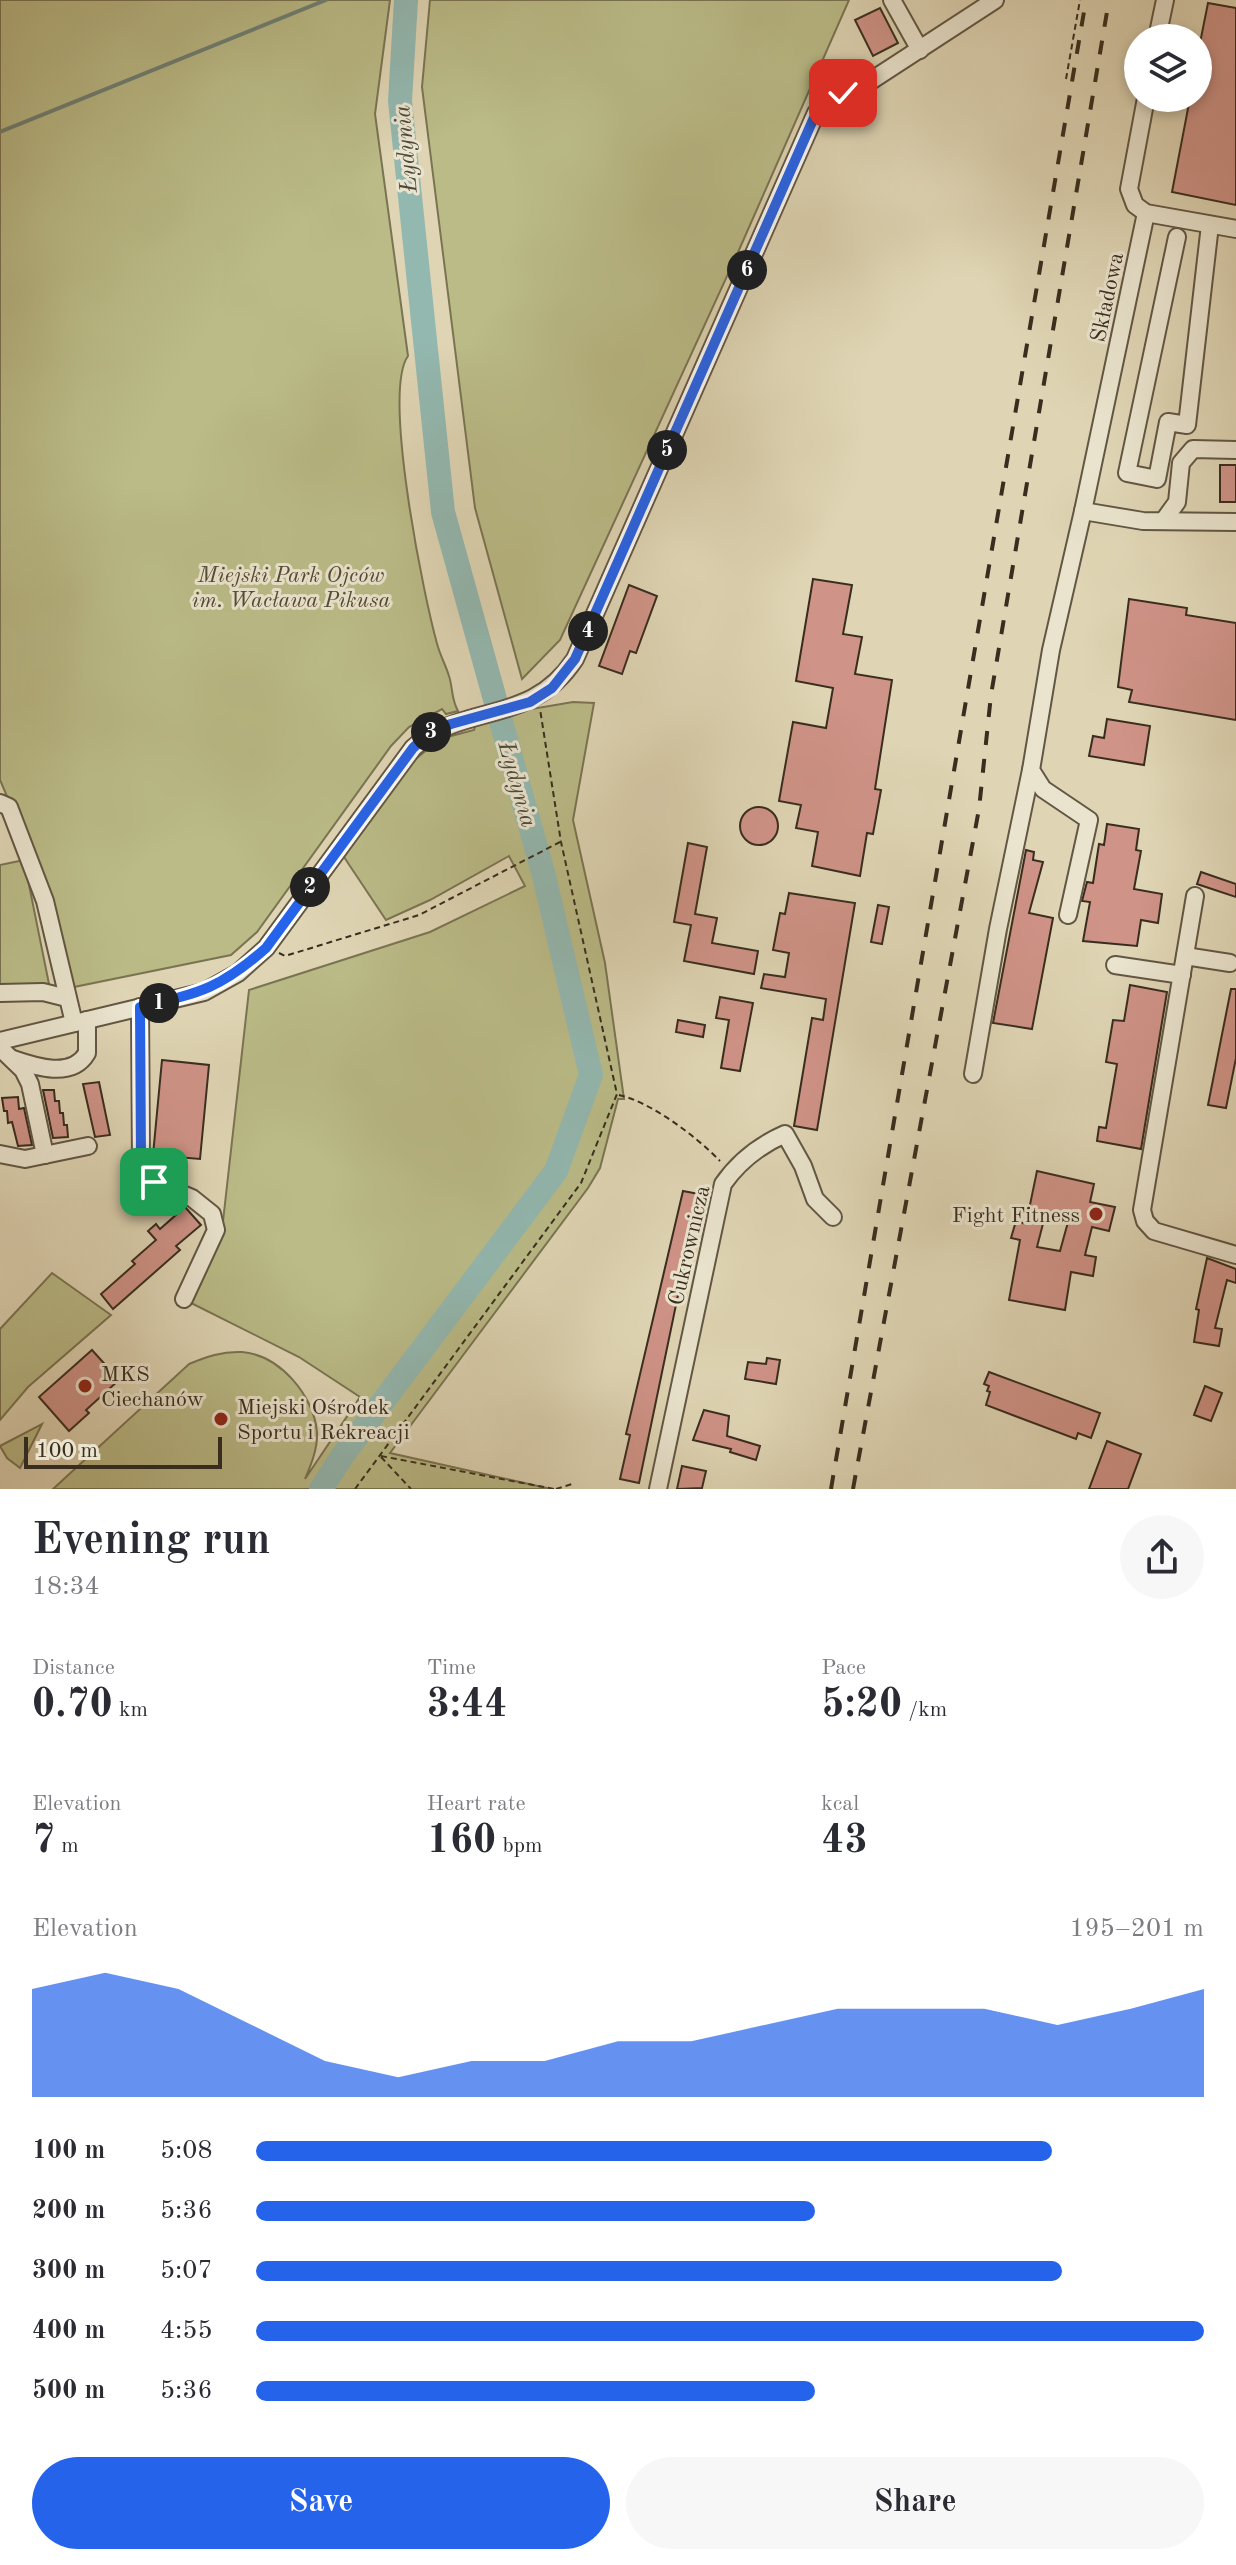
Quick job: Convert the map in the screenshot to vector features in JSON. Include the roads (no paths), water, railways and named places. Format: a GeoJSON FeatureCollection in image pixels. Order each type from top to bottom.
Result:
{"type":"FeatureCollection","features":[{"type":"Feature","properties":{"kind":"street"},"geometry":{"type":"LineString","coordinates":[[892,0],[920,50]]}},
{"type":"Feature","properties":{"kind":"street"},"geometry":{"type":"LineString","coordinates":[[0,1041],[204,992],[238,973],[266,948],[413,748],[430,732],[514,708],[552,688],[575,659],[816,113],[828,100],[866,84],[995,0]]}},
{"type":"Feature","properties":{"kind":"street"},"geometry":{"type":"LineString","coordinates":[[1160,24],[1165,0]]}},
{"type":"Feature","properties":{"kind":"street"},"geometry":{"type":"LineString","coordinates":[[1143,112],[1129,189],[1135,205],[1146,213],[1236,229]]}},
{"type":"Feature","properties":{"kind":"street","name":"Składowa"},"geometry":{"type":"LineString","coordinates":[[973,1074],[1051,650],[1146,213]]}},
{"type":"Feature","properties":{"kind":"street"},"geometry":{"type":"LineString","coordinates":[[1177,237],[1127,473],[1157,479],[1168,422],[1187,425],[1210,225]]}},
{"type":"Feature","properties":{"kind":"street"},"geometry":{"type":"LineString","coordinates":[[1164,520],[1177,502],[1181,463],[1193,449],[1236,450]]}},
{"type":"Feature","properties":{"kind":"street"},"geometry":{"type":"LineString","coordinates":[[1083,511],[1143,521],[1236,522]]}},
{"type":"Feature","properties":{"kind":"street"},"geometry":{"type":"LineString","coordinates":[[1031,770],[1043,789],[1089,820],[1068,915]]}},
{"type":"Feature","properties":{"kind":"street"},"geometry":{"type":"LineString","coordinates":[[0,803],[9,807],[45,901],[67,998],[81,1022],[87,1053],[84,1059],[72,1066],[51,1069],[6,1053]]}},
{"type":"Feature","properties":{"kind":"street"},"geometry":{"type":"LineString","coordinates":[[1195,896],[1142,1210],[1145,1221],[1154,1231],[1236,1255]]}},
{"type":"Feature","properties":{"kind":"street"},"geometry":{"type":"LineString","coordinates":[[1185,956],[1230,963]]}},
{"type":"Feature","properties":{"kind":"street"},"geometry":{"type":"LineString","coordinates":[[1115,965],[1182,975]]}},
{"type":"Feature","properties":{"kind":"street"},"geometry":{"type":"LineString","coordinates":[[0,993],[43,992],[67,998]]}},
{"type":"Feature","properties":{"kind":"street"},"geometry":{"type":"LineString","coordinates":[[140,1007],[141,1158],[154,1182],[192,1198],[212,1214],[216,1230],[184,1299]]}},
{"type":"Feature","properties":{"kind":"street"},"geometry":{"type":"LineString","coordinates":[[6,1053],[23,1070],[30,1084],[45,1155]]}},
{"type":"Feature","properties":{"kind":"street","name":"Cukrownicza"},"geometry":{"type":"LineString","coordinates":[[658,1489],[723,1184],[733,1169],[755,1151],[785,1134],[803,1166],[815,1199],[833,1217]]}},
{"type":"Feature","properties":{"kind":"street"},"geometry":{"type":"LineString","coordinates":[[0,1154],[20,1159],[88,1146]]}},
{"type":"Feature","properties":{"kind":"waterway"},"geometry":{"type":"LineString","coordinates":[[0,132],[326,0]]}},
{"type":"Feature","properties":{"kind":"waterway","name":"Łydynia"},"geometry":{"type":"LineString","coordinates":[[321,1489],[343,1455],[556,1171],[591,1075],[544,876],[443,512],[400,101],[406,0]]}},
{"type":"Feature","properties":{"kind":"railway"},"geometry":{"type":"LineString","coordinates":[[831,1489],[1086,0]]}},
{"type":"Feature","properties":{"kind":"railway"},"geometry":{"type":"LineString","coordinates":[[853,1489],[979,809],[991,695],[1109,0]]}},
{"type":"Feature","properties":{"kind":"place","name":"Fight Fitness"},"geometry":{"type":"Point","coordinates":[1096,1214]}},
{"type":"Feature","properties":{"kind":"place","name":"MKS Ciechanów"},"geometry":{"type":"Point","coordinates":[85,1386]}},
{"type":"Feature","properties":{"kind":"place","name":"Miejski Ośrodek Sportu i Rekreacji"},"geometry":{"type":"Point","coordinates":[221,1419]}},
{"type":"Feature","properties":{"kind":"park label","name":"Miejski Park Ojców im. Wacława Pikusa"},"geometry":{"type":"Point","coordinates":[291,586]}}]}
